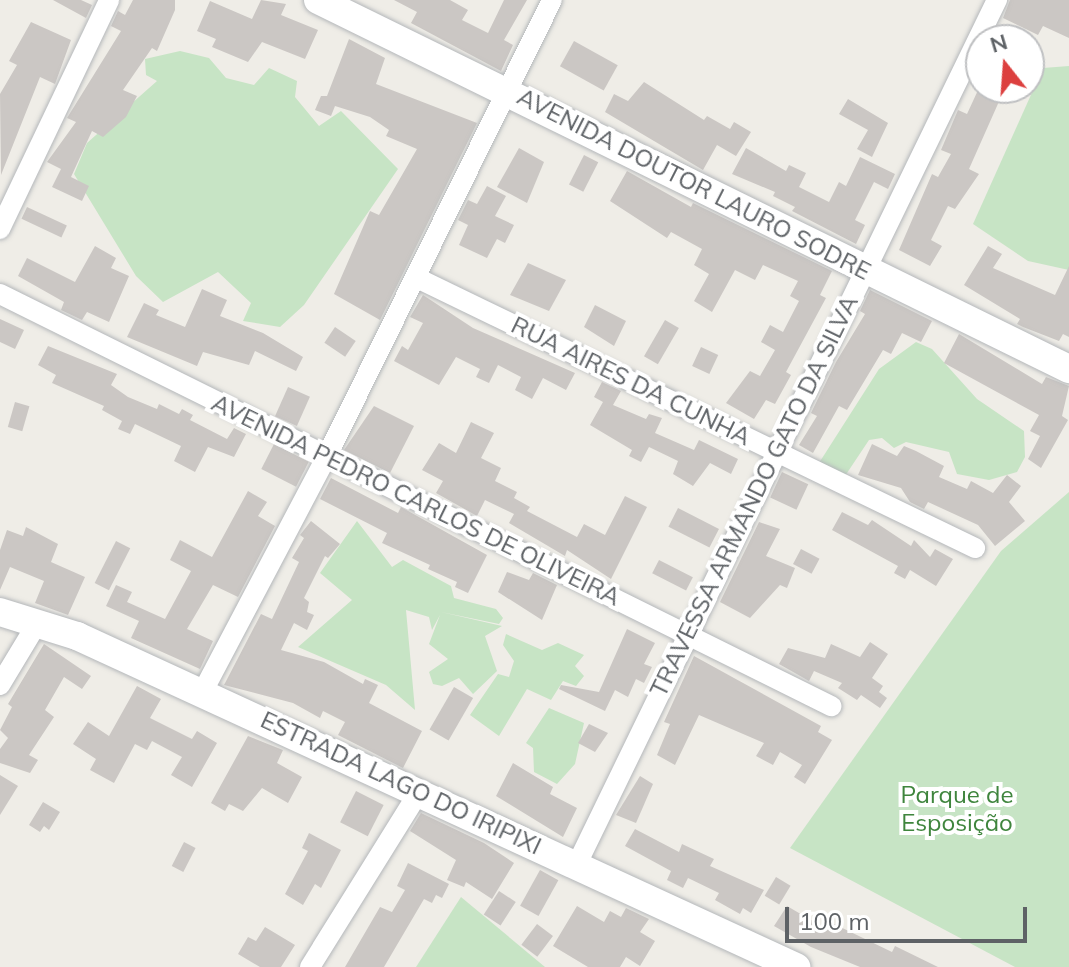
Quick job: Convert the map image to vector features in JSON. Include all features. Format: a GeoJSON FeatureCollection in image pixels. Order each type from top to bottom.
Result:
{"type":"FeatureCollection","features":[{"type":"Feature","properties":{"kind":"street"},"geometry":{"type":"LineString","coordinates":[[0,229],[109,0]]}},
{"type":"Feature","properties":{"kind":"street","name":"AVENIDA DOUTOR LAURO SODRE"},"geometry":{"type":"LineString","coordinates":[[318,0],[507,90],[864,270],[1069,369]]}},
{"type":"Feature","properties":{"kind":"street"},"geometry":{"type":"LineString","coordinates":[[202,693],[417,278],[552,0]]}},
{"type":"Feature","properties":{"kind":"street","name":"TRAVESSA ARMANDO GATO DA SILVA"},"geometry":{"type":"LineString","coordinates":[[577,864],[774,451],[997,0]]}},
{"type":"Feature","properties":{"kind":"street","name":"RUA AIRES DA CUNHA"},"geometry":{"type":"LineString","coordinates":[[417,278],[975,548]]}},
{"type":"Feature","properties":{"kind":"street","name":"AVENIDA PEDRO CARLOS DE OLIVEIRA"},"geometry":{"type":"LineString","coordinates":[[0,294],[831,706]]}},
{"type":"Feature","properties":{"kind":"street","name":"ESTRADA LAGO DO IRIPIXI"},"geometry":{"type":"LineString","coordinates":[[0,612],[38,622],[202,693],[796,967]]}},
{"type":"Feature","properties":{"kind":"street"},"geometry":{"type":"LineString","coordinates":[[0,685],[38,622]]}},
{"type":"Feature","properties":{"kind":"street"},"geometry":{"type":"LineString","coordinates":[[310,967],[419,792]]}},
{"type":"Feature","properties":{"kind":"green space"},"geometry":{"type":"Polygon","coordinates":[[[180,51],[209,58],[226,78],[254,85],[269,68],[297,81],[295,97],[319,126],[341,111],[398,169],[304,305],[280,327],[243,321],[251,303],[218,272],[163,302],[136,276],[74,174],[87,143],[157,81],[146,75],[145,59],[180,51]]]}},
{"type":"Feature","properties":{"kind":"green space"},"geometry":{"type":"Polygon","coordinates":[[[1069,66],[1069,270],[1028,261],[973,224],[1027,104],[1045,104],[1045,68],[1069,66]]]}},
{"type":"Feature","properties":{"kind":"green space"},"geometry":{"type":"Polygon","coordinates":[[[916,342],[932,349],[977,399],[1024,431],[1025,457],[1017,472],[989,480],[957,474],[949,452],[906,442],[894,448],[882,438],[869,440],[845,476],[819,463],[879,369],[916,342]]]}},
{"type":"Feature","properties":{"kind":"green space","name":"Parque de Esposição"},"geometry":{"type":"Polygon","coordinates":[[[1069,492],[1069,967],[1015,967],[790,848],[1001,551],[1069,492]]]}},
{"type":"Feature","properties":{"kind":"green space"},"geometry":{"type":"Polygon","coordinates":[[[357,521],[392,567],[403,560],[451,586],[454,598],[496,609],[503,618],[499,624],[441,612],[502,626],[485,636],[497,671],[473,694],[459,678],[442,686],[433,684],[429,672],[448,659],[429,644],[440,615],[432,630],[429,617],[406,610],[415,710],[386,685],[298,647],[352,600],[320,573],[357,521]]]}},
{"type":"Feature","properties":{"kind":"green space"},"geometry":{"type":"Polygon","coordinates":[[[506,634],[542,650],[558,643],[584,655],[575,666],[584,676],[576,686],[563,681],[551,700],[527,689],[499,736],[470,715],[498,674],[509,677],[514,661],[503,645],[506,634]]]}},
{"type":"Feature","properties":{"kind":"green space"},"geometry":{"type":"Polygon","coordinates":[[[549,708],[584,723],[575,764],[557,784],[534,772],[533,748],[526,743],[549,708]]]}},
{"type":"Feature","properties":{"kind":"green space"},"geometry":{"type":"Polygon","coordinates":[[[461,897],[545,967],[416,967],[461,897]]]}},
{"type":"Feature","properties":{"kind":"building"},"geometry":{"type":"Polygon","coordinates":[[[53,0],[81,0],[92,5],[86,18],[53,0]]]}},
{"type":"Feature","properties":{"kind":"building"},"geometry":{"type":"Polygon","coordinates":[[[133,0],[175,0],[175,10],[157,51],[152,48],[123,90],[137,96],[126,117],[103,137],[92,131],[71,177],[89,186],[82,201],[52,187],[61,169],[47,162],[76,122],[67,118],[121,31],[111,26],[118,11],[125,15],[133,0]]]}},
{"type":"Feature","properties":{"kind":"building"},"geometry":{"type":"Polygon","coordinates":[[[261,0],[286,4],[281,15],[318,30],[305,59],[262,42],[248,62],[212,47],[216,39],[197,31],[210,1],[252,19],[261,0]]]}},
{"type":"Feature","properties":{"kind":"building"},"geometry":{"type":"Polygon","coordinates":[[[394,0],[450,0],[468,10],[462,20],[488,33],[504,0],[527,0],[504,40],[513,45],[501,71],[411,23],[417,12],[394,0]]]}},
{"type":"Feature","properties":{"kind":"building"},"geometry":{"type":"Polygon","coordinates":[[[1010,0],[1069,0],[1069,38],[1045,27],[1045,24],[1015,24],[1003,18],[1010,0]]]}},
{"type":"Feature","properties":{"kind":"building"},"geometry":{"type":"Polygon","coordinates":[[[31,22],[71,40],[55,84],[40,77],[1,175],[0,94],[17,65],[9,61],[31,22]]]}},
{"type":"Feature","properties":{"kind":"building"},"geometry":{"type":"Polygon","coordinates":[[[349,39],[385,58],[376,84],[477,123],[380,320],[334,294],[370,211],[379,215],[417,149],[386,136],[389,130],[370,117],[335,106],[331,116],[315,110],[321,96],[327,96],[349,39]]]}},
{"type":"Feature","properties":{"kind":"building"},"geometry":{"type":"Polygon","coordinates":[[[574,41],[618,65],[604,91],[560,66],[574,41]]]}},
{"type":"Feature","properties":{"kind":"building"},"geometry":{"type":"Polygon","coordinates":[[[644,82],[704,120],[707,116],[730,129],[734,122],[751,132],[736,156],[717,145],[703,170],[605,112],[614,94],[628,101],[644,82]]]}},
{"type":"Feature","properties":{"kind":"building"},"geometry":{"type":"Polygon","coordinates":[[[848,99],[888,123],[872,157],[857,149],[868,130],[839,114],[848,99]]]}},
{"type":"Feature","properties":{"kind":"building"},"geometry":{"type":"Polygon","coordinates":[[[972,104],[998,104],[969,169],[979,174],[955,209],[948,206],[931,240],[942,246],[930,266],[899,250],[932,174],[938,177],[951,154],[941,150],[958,110],[967,114],[972,104]]]}},
{"type":"Feature","properties":{"kind":"building"},"geometry":{"type":"Polygon","coordinates":[[[519,148],[544,162],[527,203],[497,187],[519,148]]]}},
{"type":"Feature","properties":{"kind":"building"},"geometry":{"type":"Polygon","coordinates":[[[746,148],[786,171],[789,165],[806,173],[799,187],[829,202],[839,182],[846,186],[860,157],[895,174],[888,189],[874,182],[855,220],[865,225],[856,244],[792,211],[795,207],[773,196],[775,192],[732,174],[746,148]]]}},
{"type":"Feature","properties":{"kind":"building"},"geometry":{"type":"Polygon","coordinates":[[[584,155],[598,162],[583,192],[569,184],[584,155]]]}},
{"type":"Feature","properties":{"kind":"building"},"geometry":{"type":"Polygon","coordinates":[[[627,171],[691,207],[693,203],[832,271],[820,295],[826,298],[786,372],[791,375],[775,404],[766,400],[754,419],[726,403],[750,371],[760,376],[775,350],[761,342],[770,325],[783,332],[799,301],[790,296],[798,281],[763,265],[755,280],[735,270],[712,312],[694,301],[709,274],[694,265],[702,249],[671,232],[667,238],[610,201],[627,171]]]}},
{"type":"Feature","properties":{"kind":"building"},"geometry":{"type":"Polygon","coordinates":[[[487,186],[506,196],[495,216],[514,225],[505,243],[497,239],[487,258],[459,245],[468,225],[458,220],[468,200],[477,204],[487,186]]]}},
{"type":"Feature","properties":{"kind":"building"},"geometry":{"type":"Polygon","coordinates":[[[27,207],[67,226],[61,237],[22,219],[27,207]]]}},
{"type":"Feature","properties":{"kind":"building"},"geometry":{"type":"Polygon","coordinates":[[[95,246],[116,258],[111,268],[129,276],[109,322],[87,312],[82,320],[61,310],[64,302],[18,276],[27,258],[75,282],[95,246]]]}},
{"type":"Feature","properties":{"kind":"building"},"geometry":{"type":"Polygon","coordinates":[[[988,246],[1002,254],[993,268],[1055,295],[1069,266],[1069,337],[1063,334],[1059,341],[1023,327],[1017,324],[1020,319],[964,285],[988,246]]]}},
{"type":"Feature","properties":{"kind":"building"},"geometry":{"type":"Polygon","coordinates":[[[528,263],[566,280],[549,311],[510,295],[528,263]]]}},
{"type":"Feature","properties":{"kind":"building"},"geometry":{"type":"Polygon","coordinates":[[[202,289],[227,300],[220,316],[263,333],[303,357],[296,371],[255,351],[249,365],[203,352],[197,366],[127,337],[144,303],[159,310],[156,315],[185,327],[202,289]]]}},
{"type":"Feature","properties":{"kind":"building"},"geometry":{"type":"Polygon","coordinates":[[[870,290],[932,321],[921,342],[902,333],[891,354],[883,350],[847,410],[839,406],[813,453],[799,445],[817,416],[811,413],[836,362],[865,314],[860,311],[870,290]]]}},
{"type":"Feature","properties":{"kind":"building"},"geometry":{"type":"Polygon","coordinates":[[[423,295],[473,328],[575,373],[566,390],[543,378],[532,399],[515,390],[521,377],[498,365],[489,383],[476,377],[480,369],[456,357],[439,385],[394,361],[402,346],[408,350],[423,323],[410,317],[423,295]]]}},
{"type":"Feature","properties":{"kind":"building"},"geometry":{"type":"Polygon","coordinates":[[[595,305],[626,321],[614,346],[584,327],[595,305]]]}},
{"type":"Feature","properties":{"kind":"building"},"geometry":{"type":"Polygon","coordinates":[[[0,319],[24,330],[15,349],[0,342],[0,319]]]}},
{"type":"Feature","properties":{"kind":"building"},"geometry":{"type":"Polygon","coordinates":[[[665,320],[679,328],[658,364],[644,356],[665,320]]]}},
{"type":"Feature","properties":{"kind":"building"},"geometry":{"type":"Polygon","coordinates":[[[335,327],[356,341],[345,357],[324,343],[335,327]]]}},
{"type":"Feature","properties":{"kind":"building"},"geometry":{"type":"Polygon","coordinates":[[[959,334],[1042,384],[1046,377],[1069,386],[1062,416],[1068,420],[1041,468],[1028,459],[1040,436],[1030,431],[1039,415],[944,363],[959,334]]]}},
{"type":"Feature","properties":{"kind":"building"},"geometry":{"type":"Polygon","coordinates":[[[48,346],[117,374],[111,385],[128,397],[157,409],[159,404],[179,414],[182,409],[193,415],[190,420],[227,439],[234,428],[246,434],[234,457],[208,447],[195,472],[174,461],[181,446],[135,424],[130,434],[118,429],[122,421],[102,410],[104,406],[52,383],[56,375],[38,365],[48,346]]]}},
{"type":"Feature","properties":{"kind":"building"},"geometry":{"type":"Polygon","coordinates":[[[701,347],[718,355],[709,374],[692,366],[701,347]]]}},
{"type":"Feature","properties":{"kind":"building"},"geometry":{"type":"Polygon","coordinates":[[[602,382],[621,391],[613,405],[646,419],[649,414],[662,418],[655,433],[694,450],[699,440],[738,459],[731,474],[710,463],[693,486],[673,474],[678,461],[649,447],[641,462],[629,456],[632,450],[590,425],[603,402],[594,397],[602,382]]]}},
{"type":"Feature","properties":{"kind":"building"},"geometry":{"type":"Polygon","coordinates":[[[288,387],[310,397],[297,426],[275,416],[288,387]]]}},
{"type":"Feature","properties":{"kind":"building"},"geometry":{"type":"Polygon","coordinates":[[[15,402],[29,406],[22,431],[8,427],[15,402]]]}},
{"type":"Feature","properties":{"kind":"building"},"geometry":{"type":"Polygon","coordinates":[[[374,406],[414,426],[390,473],[344,450],[374,406]]]}},
{"type":"Feature","properties":{"kind":"building"},"geometry":{"type":"Polygon","coordinates":[[[471,422],[494,433],[481,458],[501,468],[495,481],[517,492],[514,498],[530,507],[527,511],[577,537],[584,524],[605,535],[625,496],[647,507],[611,579],[567,550],[565,556],[509,523],[514,514],[485,500],[477,516],[436,493],[443,481],[422,470],[439,443],[456,453],[471,422]]]}},
{"type":"Feature","properties":{"kind":"building"},"geometry":{"type":"Polygon","coordinates":[[[274,444],[309,462],[296,487],[261,469],[274,444]]]}},
{"type":"Feature","properties":{"kind":"building"},"geometry":{"type":"Polygon","coordinates":[[[872,444],[897,456],[904,446],[916,451],[944,466],[939,477],[967,489],[971,481],[993,493],[1007,475],[1021,486],[1009,502],[1025,521],[995,546],[978,525],[928,502],[924,509],[910,502],[901,488],[858,475],[872,444]]]}},
{"type":"Feature","properties":{"kind":"building"},"geometry":{"type":"Polygon","coordinates":[[[782,472],[808,484],[796,510],[770,497],[782,472]]]}},
{"type":"Feature","properties":{"kind":"building"},"geometry":{"type":"Polygon","coordinates":[[[331,478],[398,513],[401,507],[487,555],[468,593],[455,587],[457,582],[428,569],[430,565],[382,543],[387,533],[320,499],[331,478]]]}},
{"type":"Feature","properties":{"kind":"building"},"geometry":{"type":"Polygon","coordinates":[[[248,491],[267,502],[258,516],[275,526],[238,597],[213,585],[187,629],[213,641],[200,669],[131,638],[139,621],[106,606],[116,585],[132,592],[127,602],[165,619],[191,571],[170,560],[180,540],[212,557],[248,491]]]}},
{"type":"Feature","properties":{"kind":"building"},"geometry":{"type":"Polygon","coordinates":[[[678,508],[719,529],[709,548],[668,527],[678,508]]]}},
{"type":"Feature","properties":{"kind":"building"},"geometry":{"type":"Polygon","coordinates":[[[842,512],[868,525],[872,520],[911,546],[914,540],[930,557],[935,549],[953,559],[936,586],[910,570],[905,579],[894,573],[898,566],[832,530],[842,512]]]}},
{"type":"Feature","properties":{"kind":"building"},"geometry":{"type":"Polygon","coordinates":[[[311,521],[340,544],[328,558],[325,556],[304,598],[309,602],[307,612],[314,615],[307,630],[294,623],[281,650],[324,662],[363,684],[365,679],[378,685],[369,703],[422,731],[403,768],[338,735],[345,722],[323,711],[320,718],[293,703],[224,685],[261,614],[272,619],[299,562],[292,558],[304,538],[300,535],[311,521]]]}},
{"type":"Feature","properties":{"kind":"building"},"geometry":{"type":"Polygon","coordinates":[[[759,522],[780,529],[766,556],[795,568],[787,588],[780,585],[750,618],[720,602],[759,522]]]}},
{"type":"Feature","properties":{"kind":"building"},"geometry":{"type":"Polygon","coordinates":[[[26,527],[58,544],[51,562],[85,577],[68,615],[35,603],[44,581],[10,567],[0,590],[0,550],[7,530],[23,536],[26,527]]]}},
{"type":"Feature","properties":{"kind":"building"},"geometry":{"type":"Polygon","coordinates":[[[116,541],[130,548],[109,590],[95,583],[116,541]]]}},
{"type":"Feature","properties":{"kind":"building"},"geometry":{"type":"Polygon","coordinates":[[[801,549],[820,559],[812,574],[793,564],[801,549]]]}},
{"type":"Feature","properties":{"kind":"building"},"geometry":{"type":"Polygon","coordinates":[[[659,560],[693,577],[686,591],[652,573],[659,560]]]}},
{"type":"Feature","properties":{"kind":"building"},"geometry":{"type":"Polygon","coordinates":[[[507,572],[529,580],[533,573],[557,585],[542,620],[498,592],[507,572]]]}},
{"type":"Feature","properties":{"kind":"building"},"geometry":{"type":"Polygon","coordinates":[[[627,629],[655,643],[644,664],[652,667],[644,683],[636,679],[628,697],[615,690],[605,711],[559,689],[561,685],[599,692],[627,629]]]}},
{"type":"Feature","properties":{"kind":"building"},"geometry":{"type":"Polygon","coordinates":[[[870,642],[888,654],[872,678],[883,686],[879,692],[887,698],[880,708],[861,695],[857,700],[838,688],[842,683],[814,671],[809,681],[779,664],[788,648],[825,658],[831,644],[860,657],[870,642]]]}},
{"type":"Feature","properties":{"kind":"building"},"geometry":{"type":"Polygon","coordinates":[[[44,644],[91,676],[82,689],[64,677],[45,710],[54,717],[29,755],[38,760],[30,773],[0,763],[0,749],[8,738],[0,730],[12,707],[8,704],[44,644]]]}},
{"type":"Feature","properties":{"kind":"building"},"geometry":{"type":"Polygon","coordinates":[[[694,656],[821,726],[818,732],[832,740],[805,784],[794,777],[802,765],[780,752],[773,765],[756,756],[764,743],[699,715],[675,765],[657,755],[670,724],[664,722],[694,656]]]}},
{"type":"Feature","properties":{"kind":"building"},"geometry":{"type":"Polygon","coordinates":[[[137,686],[161,699],[150,718],[192,739],[197,731],[217,743],[192,787],[171,775],[182,757],[152,741],[147,750],[135,744],[114,783],[90,770],[96,759],[73,744],[88,722],[109,736],[137,686]]]}},
{"type":"Feature","properties":{"kind":"building"},"geometry":{"type":"Polygon","coordinates":[[[454,687],[473,698],[449,740],[430,729],[454,687]]]}},
{"type":"Feature","properties":{"kind":"building"},"geometry":{"type":"Polygon","coordinates":[[[589,724],[608,733],[595,752],[578,743],[589,724]]]}},
{"type":"Feature","properties":{"kind":"building"},"geometry":{"type":"Polygon","coordinates":[[[248,736],[283,750],[277,763],[302,777],[288,803],[262,788],[243,811],[229,804],[225,811],[211,803],[248,736]]]}},
{"type":"Feature","properties":{"kind":"building"},"geometry":{"type":"Polygon","coordinates":[[[513,763],[553,787],[550,794],[577,808],[563,837],[496,796],[513,763]]]}},
{"type":"Feature","properties":{"kind":"building"},"geometry":{"type":"Polygon","coordinates":[[[0,775],[18,786],[0,815],[0,775]]]}},
{"type":"Feature","properties":{"kind":"building"},"geometry":{"type":"Polygon","coordinates":[[[640,776],[653,784],[636,823],[616,815],[640,776]]]}},
{"type":"Feature","properties":{"kind":"building"},"geometry":{"type":"Polygon","coordinates":[[[356,791],[384,805],[368,836],[340,822],[356,791]]]}},
{"type":"Feature","properties":{"kind":"building"},"geometry":{"type":"Polygon","coordinates":[[[43,802],[60,812],[49,830],[44,826],[40,832],[29,825],[43,802]]]}},
{"type":"Feature","properties":{"kind":"building"},"geometry":{"type":"Polygon","coordinates":[[[421,813],[484,843],[514,863],[492,899],[466,882],[464,887],[447,880],[456,860],[410,831],[421,813]]]}},
{"type":"Feature","properties":{"kind":"building"},"geometry":{"type":"Polygon","coordinates":[[[635,829],[679,852],[682,844],[714,859],[710,866],[764,890],[751,913],[743,908],[740,914],[715,900],[719,893],[688,878],[683,888],[667,880],[671,871],[625,846],[635,829]]]}},
{"type":"Feature","properties":{"kind":"building"},"geometry":{"type":"Polygon","coordinates":[[[309,833],[341,850],[321,888],[315,884],[303,905],[285,894],[308,851],[302,848],[309,833]]]}},
{"type":"Feature","properties":{"kind":"building"},"geometry":{"type":"Polygon","coordinates":[[[184,842],[196,848],[183,872],[172,866],[184,842]]]}},
{"type":"Feature","properties":{"kind":"building"},"geometry":{"type":"Polygon","coordinates":[[[408,863],[449,884],[442,898],[436,895],[432,903],[424,899],[384,967],[345,967],[380,907],[392,912],[405,890],[397,886],[408,863]]]}},
{"type":"Feature","properties":{"kind":"building"},"geometry":{"type":"Polygon","coordinates":[[[540,870],[558,880],[538,916],[520,906],[540,870]]]}},
{"type":"Feature","properties":{"kind":"building"},"geometry":{"type":"Polygon","coordinates":[[[776,877],[791,886],[779,905],[765,896],[776,877]]]}},
{"type":"Feature","properties":{"kind":"building"},"geometry":{"type":"Polygon","coordinates":[[[499,891],[516,902],[501,925],[484,914],[499,891]]]}},
{"type":"Feature","properties":{"kind":"building"},"geometry":{"type":"Polygon","coordinates":[[[577,906],[604,922],[610,911],[621,917],[626,908],[649,919],[640,932],[655,941],[640,966],[626,957],[620,967],[588,967],[553,946],[577,906]]]}},
{"type":"Feature","properties":{"kind":"building"},"geometry":{"type":"Polygon","coordinates":[[[787,906],[828,930],[832,923],[892,952],[895,946],[938,967],[860,967],[811,947],[774,926],[787,906]]]}},
{"type":"Feature","properties":{"kind":"building"},"geometry":{"type":"Polygon","coordinates":[[[537,924],[553,936],[537,957],[521,945],[537,924]]]}},
{"type":"Feature","properties":{"kind":"building"},"geometry":{"type":"Polygon","coordinates":[[[265,927],[295,945],[281,967],[260,967],[238,954],[248,937],[256,941],[265,927]]]}}]}
